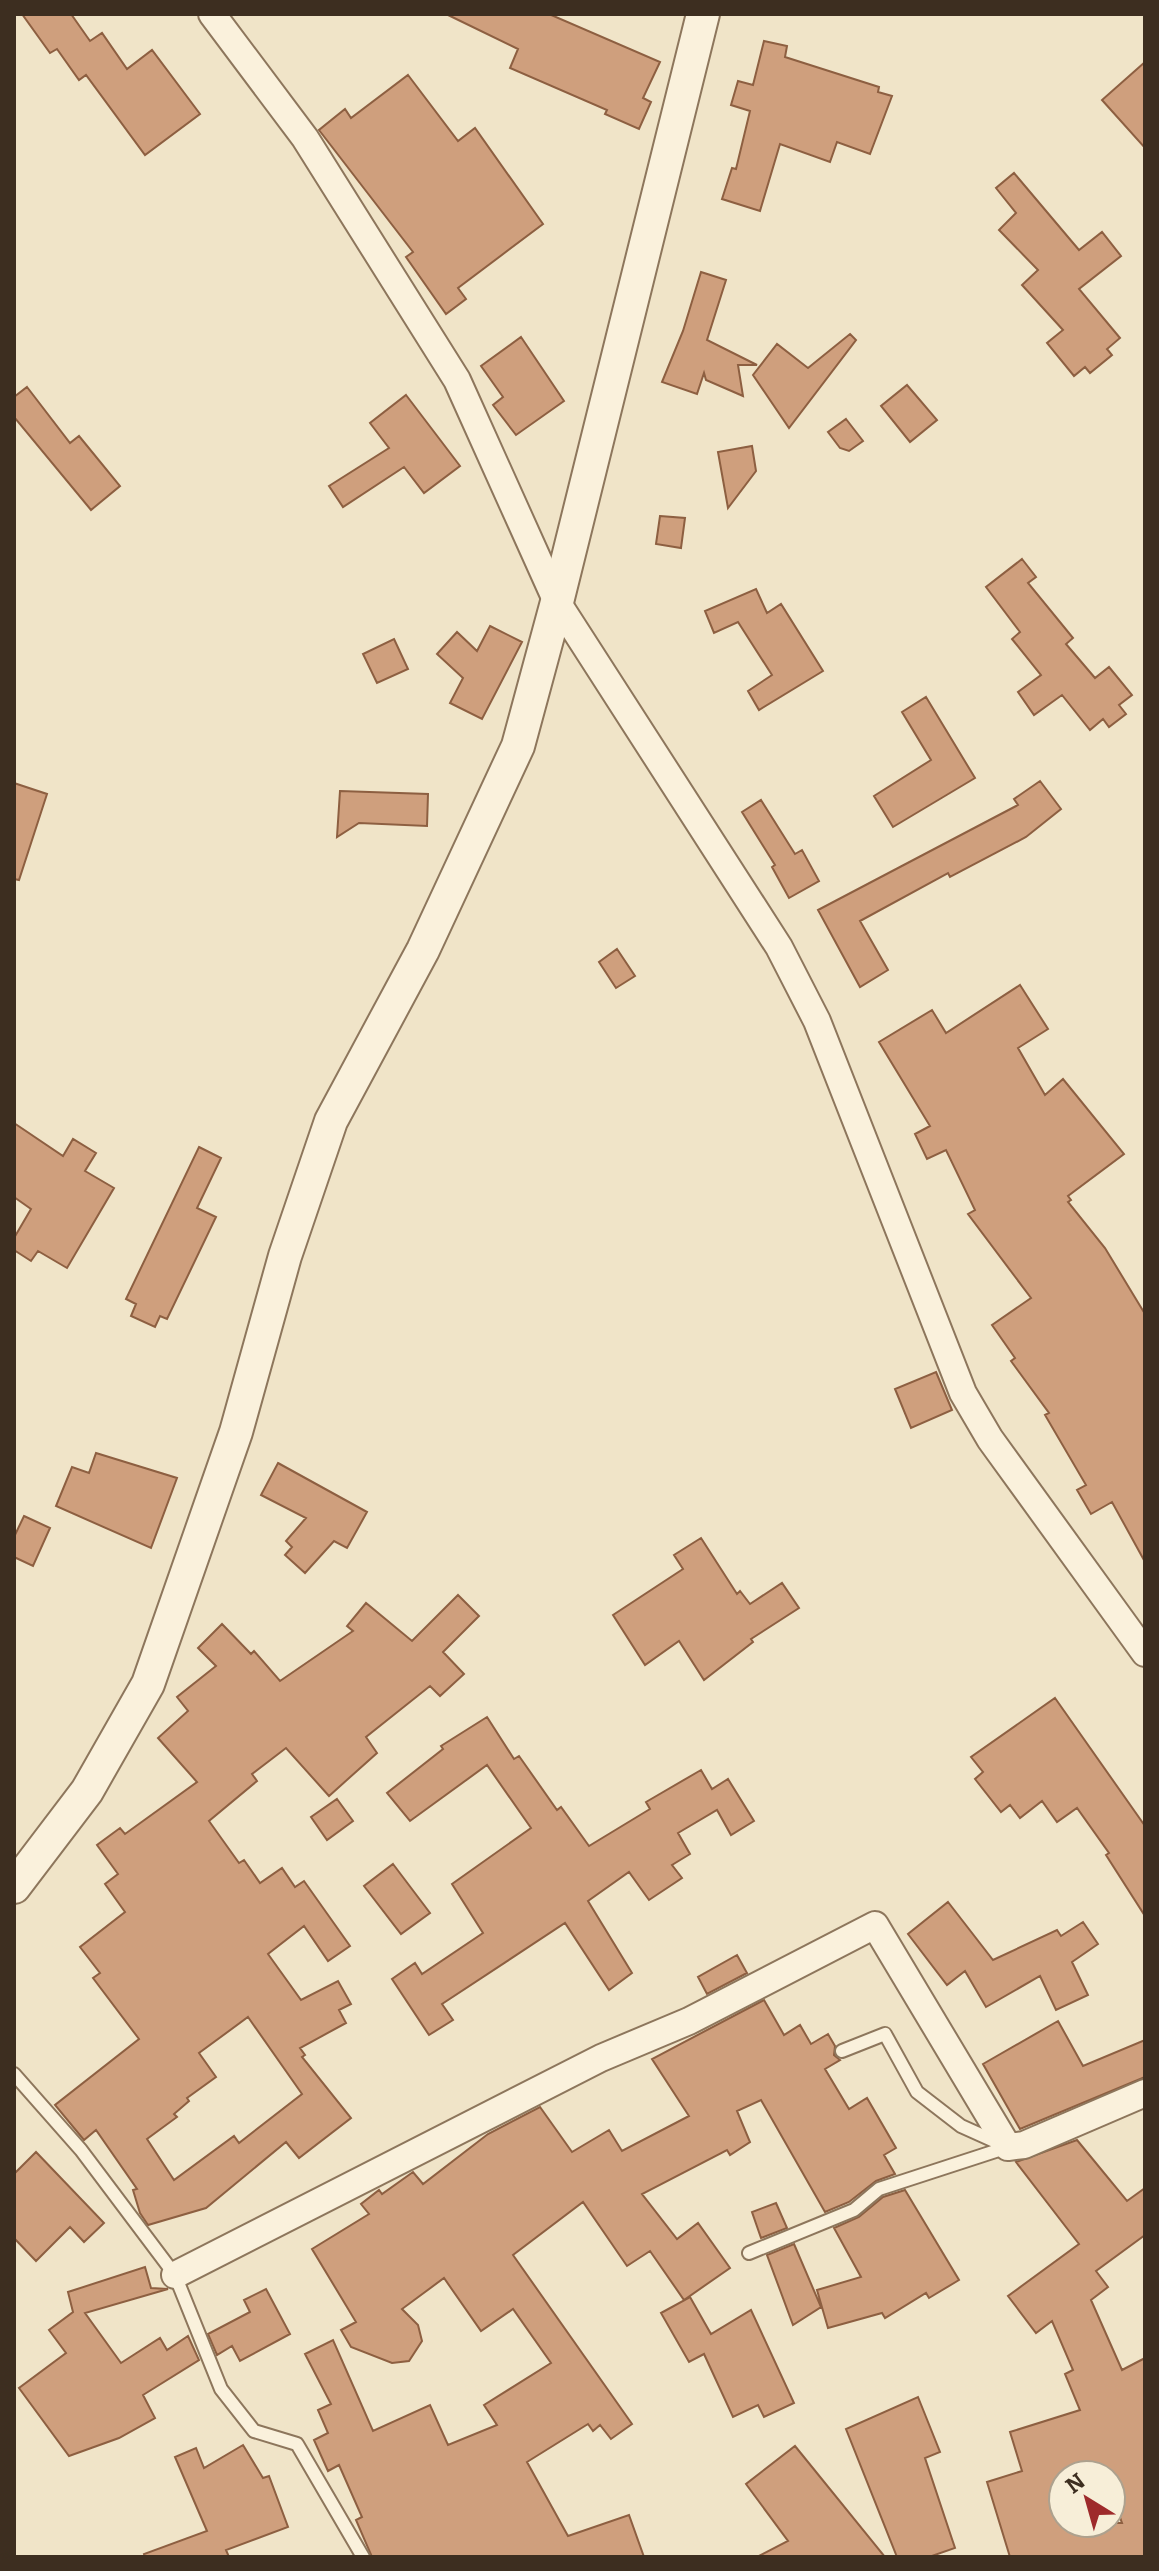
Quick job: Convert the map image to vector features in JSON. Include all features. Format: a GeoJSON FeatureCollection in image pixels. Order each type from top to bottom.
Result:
{"type":"FeatureCollection","features":[{"type":"Feature","properties":{"kind":"street"},"geometry":{"type":"LineString","coordinates":[[212,14],[305,138],[457,380],[557,602],[779,947],[817,1021],[963,1393],[990,1439],[1145,1653]]}},
{"type":"Feature","properties":{"kind":"street"},"geometry":{"type":"LineString","coordinates":[[14,1887],[87,1791],[148,1684],[236,1432],[285,1256],[331,1121],[423,950],[518,746],[557,602],[703,14]]}},
{"type":"Feature","properties":{"kind":"street"},"geometry":{"type":"LineString","coordinates":[[175,2275],[601,2058],[689,2021],[875,1925],[1008,2147],[1024,2145],[1145,2093]]}},
{"type":"Feature","properties":{"kind":"lane"},"geometry":{"type":"LineString","coordinates":[[842,2051],[885,2034],[917,2092],[961,2126],[1008,2147]]}},
{"type":"Feature","properties":{"kind":"lane"},"geometry":{"type":"LineString","coordinates":[[14,2074],[81,2150],[175,2275],[221,2389],[254,2431],[297,2444],[363,2557]]}},
{"type":"Feature","properties":{"kind":"lane"},"geometry":{"type":"LineString","coordinates":[[749,2253],[854,2210],[879,2189],[1008,2147]]}},
{"type":"Feature","properties":{"kind":"building"},"geometry":{"type":"Polygon","coordinates":[[[22,14],[71,14],[90,41],[102,33],[127,69],[152,50],[200,114],[145,155],[86,75],[79,80],[57,49],[50,53],[22,14]]]}},
{"type":"Feature","properties":{"kind":"building"},"geometry":{"type":"Polygon","coordinates":[[[446,14],[549,14],[660,62],[643,98],[651,102],[639,129],[605,114],[607,110],[510,68],[518,49],[446,14]]]}},
{"type":"Feature","properties":{"kind":"building"},"geometry":{"type":"Polygon","coordinates":[[[764,41],[787,46],[785,57],[879,87],[878,92],[892,96],[870,154],[837,142],[830,162],[780,144],[760,211],[722,199],[732,168],[736,169],[750,111],[731,105],[738,81],[753,85],[764,41]]]}},
{"type":"Feature","properties":{"kind":"building"},"geometry":{"type":"Polygon","coordinates":[[[1145,62],[1145,148],[1102,100],[1145,62]]]}},
{"type":"Feature","properties":{"kind":"building"},"geometry":{"type":"Polygon","coordinates":[[[408,75],[458,141],[475,128],[543,224],[458,288],[466,299],[446,314],[406,257],[413,252],[319,130],[345,109],[351,118],[408,75]]]}},
{"type":"Feature","properties":{"kind":"building"},"geometry":{"type":"Polygon","coordinates":[[[1014,173],[1079,250],[1102,232],[1121,256],[1079,289],[1120,338],[1107,349],[1112,355],[1090,373],[1085,367],[1074,376],[1047,343],[1063,330],[1022,285],[1038,270],[999,230],[1016,213],[996,188],[1014,173]]]}},
{"type":"Feature","properties":{"kind":"building"},"geometry":{"type":"Polygon","coordinates":[[[701,272],[726,280],[707,340],[757,365],[738,365],[743,396],[706,380],[704,373],[697,394],[662,382],[683,331],[701,272]]]}},
{"type":"Feature","properties":{"kind":"building"},"geometry":{"type":"Polygon","coordinates":[[[850,334],[856,340],[789,428],[753,375],[777,344],[808,368],[850,334]]]}},
{"type":"Feature","properties":{"kind":"building"},"geometry":{"type":"Polygon","coordinates":[[[521,337],[564,401],[516,435],[493,405],[503,397],[481,366],[521,337]]]}},
{"type":"Feature","properties":{"kind":"building"},"geometry":{"type":"Polygon","coordinates":[[[907,385],[937,420],[910,442],[881,406],[907,385]]]}},
{"type":"Feature","properties":{"kind":"building"},"geometry":{"type":"Polygon","coordinates":[[[27,387],[70,443],[79,436],[120,486],[91,510],[14,417],[14,397],[27,387]]]}},
{"type":"Feature","properties":{"kind":"building"},"geometry":{"type":"Polygon","coordinates":[[[406,395],[460,466],[424,493],[404,467],[343,507],[329,486],[389,448],[370,423],[406,395]]]}},
{"type":"Feature","properties":{"kind":"building"},"geometry":{"type":"Polygon","coordinates":[[[846,419],[863,441],[849,451],[840,448],[828,432],[846,419]]]}},
{"type":"Feature","properties":{"kind":"building"},"geometry":{"type":"Polygon","coordinates":[[[752,446],[756,471],[728,508],[718,452],[752,446]]]}},
{"type":"Feature","properties":{"kind":"building"},"geometry":{"type":"Polygon","coordinates":[[[660,516],[685,518],[681,548],[656,544],[660,516]]]}},
{"type":"Feature","properties":{"kind":"building"},"geometry":{"type":"Polygon","coordinates":[[[1022,559],[1036,577],[1028,583],[1073,638],[1066,644],[1095,678],[1109,667],[1132,695],[1119,705],[1126,714],[1109,727],[1103,719],[1090,730],[1062,695],[1034,715],[1018,692],[1041,675],[1012,639],[1020,632],[986,587],[1022,559]]]}},
{"type":"Feature","properties":{"kind":"building"},"geometry":{"type":"Polygon","coordinates":[[[756,589],[767,613],[781,604],[823,671],[759,710],[748,691],[772,675],[738,622],[714,633],[705,611],[756,589]]]}},
{"type":"Feature","properties":{"kind":"building"},"geometry":{"type":"Polygon","coordinates":[[[490,626],[522,642],[482,719],[450,703],[463,678],[437,654],[457,632],[477,651],[490,626]]]}},
{"type":"Feature","properties":{"kind":"building"},"geometry":{"type":"Polygon","coordinates":[[[394,639],[408,669],[377,683],[363,654],[394,639]]]}},
{"type":"Feature","properties":{"kind":"building"},"geometry":{"type":"Polygon","coordinates":[[[926,697],[975,778],[893,827],[874,796],[931,760],[902,712],[926,697]]]}},
{"type":"Feature","properties":{"kind":"building"},"geometry":{"type":"Polygon","coordinates":[[[1040,781],[1061,809],[1026,837],[950,877],[948,873],[860,921],[888,970],[860,987],[818,910],[1018,805],[1014,799],[1040,781]]]}},
{"type":"Feature","properties":{"kind":"building"},"geometry":{"type":"Polygon","coordinates":[[[14,783],[47,794],[19,880],[14,879],[14,783]]]}},
{"type":"Feature","properties":{"kind":"building"},"geometry":{"type":"Polygon","coordinates":[[[340,791],[428,794],[427,826],[359,823],[337,837],[340,791]]]}},
{"type":"Feature","properties":{"kind":"building"},"geometry":{"type":"Polygon","coordinates":[[[761,800],[795,854],[802,850],[819,881],[789,898],[772,867],[775,865],[742,812],[761,800]]]}},
{"type":"Feature","properties":{"kind":"building"},"geometry":{"type":"Polygon","coordinates":[[[617,949],[635,976],[616,988],[599,962],[617,949]]]}},
{"type":"Feature","properties":{"kind":"building"},"geometry":{"type":"Polygon","coordinates":[[[1020,985],[1048,1029],[1018,1048],[1045,1095],[1063,1079],[1124,1154],[1068,1196],[1071,1200],[1068,1202],[1105,1248],[1145,1314],[1145,1562],[1112,1502],[1091,1514],[1077,1490],[1086,1485],[1045,1415],[1049,1413],[1011,1361],[1015,1358],[992,1325],[1031,1298],[968,1214],[975,1210],[946,1150],[927,1159],[915,1134],[930,1126],[879,1042],[932,1010],[946,1033],[1020,985]]]}},
{"type":"Feature","properties":{"kind":"building"},"geometry":{"type":"Polygon","coordinates":[[[14,1123],[63,1156],[73,1139],[96,1153],[85,1171],[114,1188],[67,1268],[38,1251],[31,1261],[14,1250],[14,1238],[31,1209],[14,1197],[14,1123]]]}},
{"type":"Feature","properties":{"kind":"building"},"geometry":{"type":"Polygon","coordinates":[[[199,1147],[221,1158],[197,1208],[216,1217],[167,1319],[160,1316],[155,1327],[131,1316],[136,1304],[126,1299],[199,1147]]]}},
{"type":"Feature","properties":{"kind":"building"},"geometry":{"type":"Polygon","coordinates":[[[936,1372],[952,1410],[911,1428],[895,1389],[936,1372]]]}},
{"type":"Feature","properties":{"kind":"building"},"geometry":{"type":"Polygon","coordinates":[[[96,1453],[177,1478],[151,1548],[56,1506],[72,1467],[89,1473],[96,1453]]]}},
{"type":"Feature","properties":{"kind":"building"},"geometry":{"type":"Polygon","coordinates":[[[278,1463],[367,1512],[347,1548],[334,1541],[305,1573],[285,1555],[292,1547],[286,1541],[306,1518],[261,1495],[278,1463]]]}},
{"type":"Feature","properties":{"kind":"building"},"geometry":{"type":"Polygon","coordinates":[[[24,1516],[50,1528],[33,1566],[14,1557],[14,1537],[24,1516]]]}},
{"type":"Feature","properties":{"kind":"building"},"geometry":{"type":"Polygon","coordinates":[[[701,1538],[737,1594],[740,1591],[750,1604],[782,1583],[799,1608],[751,1639],[753,1642],[704,1680],[679,1641],[645,1665],[613,1615],[683,1569],[674,1555],[701,1538]]]}},
{"type":"Feature","properties":{"kind":"building"},"geometry":{"type":"Polygon","coordinates":[[[458,1595],[479,1616],[443,1652],[464,1674],[440,1696],[430,1686],[366,1737],[377,1753],[329,1796],[286,1748],[252,1774],[257,1781],[209,1821],[239,1863],[244,1860],[260,1883],[282,1868],[295,1887],[304,1881],[350,1946],[328,1961],[304,1926],[268,1954],[301,2000],[338,1981],[351,2004],[339,2010],[346,2023],[300,2048],[305,2055],[302,2057],[351,2118],[299,2158],[286,2142],[206,2208],[148,2225],[140,2213],[133,2190],[137,2189],[96,2130],[84,2140],[55,2105],[139,2039],[93,1978],[100,1973],[80,1947],[125,1912],[105,1884],[118,1874],[97,1845],[120,1828],[125,1834],[197,1782],[158,1738],[188,1711],[177,1697],[216,1666],[198,1648],[222,1624],[251,1654],[254,1651],[280,1681],[353,1631],[347,1626],[366,1603],[412,1641],[458,1595]],[[248,2017],[199,2053],[216,2077],[187,2098],[189,2101],[174,2114],[177,2117],[147,2139],[174,2180],[234,2136],[239,2143],[302,2094],[248,2017]]]}},
{"type":"Feature","properties":{"kind":"building"},"geometry":{"type":"Polygon","coordinates":[[[1055,1698],[1145,1826],[1145,1916],[1106,1855],[1109,1853],[1077,1808],[1057,1822],[1042,1801],[1020,1818],[1010,1805],[1001,1812],[975,1779],[983,1772],[971,1757],[1055,1698]]]}},
{"type":"Feature","properties":{"kind":"building"},"geometry":{"type":"Polygon","coordinates":[[[487,1717],[514,1759],[519,1756],[557,1810],[561,1807],[589,1846],[650,1809],[646,1802],[701,1770],[712,1789],[728,1779],[754,1821],[731,1835],[717,1810],[678,1833],[690,1854],[672,1865],[682,1878],[649,1900],[629,1872],[588,1901],[632,1973],[609,1990],[565,1923],[442,2004],[453,2020],[429,2035],[392,1979],[415,1963],[422,1974],[483,1933],[452,1884],[531,1828],[487,1765],[410,1821],[387,1793],[443,1749],[441,1746],[487,1717]]]}},
{"type":"Feature","properties":{"kind":"building"},"geometry":{"type":"Polygon","coordinates":[[[337,1799],[353,1821],[327,1840],[311,1817],[337,1799]]]}},
{"type":"Feature","properties":{"kind":"building"},"geometry":{"type":"Polygon","coordinates":[[[393,1864],[430,1913],[401,1934],[364,1886],[393,1864]]]}},
{"type":"Feature","properties":{"kind":"building"},"geometry":{"type":"Polygon","coordinates":[[[948,1902],[993,1960],[1057,1930],[1061,1936],[1083,1922],[1098,1944],[1072,1962],[1088,1995],[1056,2010],[1040,1976],[986,2007],[965,1971],[947,1985],[908,1934],[948,1902]]]}},
{"type":"Feature","properties":{"kind":"building"},"geometry":{"type":"Polygon","coordinates":[[[737,1955],[747,1973],[707,1994],[698,1977],[737,1955]]]}},
{"type":"Feature","properties":{"kind":"building"},"geometry":{"type":"Polygon","coordinates":[[[764,2000],[784,2035],[800,2025],[811,2044],[828,2034],[835,2046],[834,2055],[840,2060],[825,2069],[849,2109],[867,2098],[896,2148],[884,2155],[895,2174],[876,2181],[849,2202],[825,2212],[761,2100],[737,2111],[750,2142],[730,2155],[727,2150],[642,2194],[677,2239],[698,2223],[730,2268],[684,2300],[650,2251],[627,2266],[583,2202],[513,2255],[632,2424],[611,2439],[600,2425],[593,2431],[588,2424],[527,2462],[568,2536],[629,2515],[644,2557],[372,2557],[356,2520],[362,2517],[339,2465],[328,2471],[314,2440],[328,2433],[318,2410],[331,2404],[305,2354],[333,2340],[373,2431],[430,2405],[448,2445],[497,2425],[484,2405],[551,2363],[513,2309],[481,2331],[444,2278],[402,2309],[418,2325],[422,2341],[409,2361],[392,2363],[351,2347],[341,2330],[356,2322],[312,2249],[369,2214],[361,2204],[379,2190],[382,2194],[413,2172],[423,2184],[488,2134],[540,2107],[572,2152],[609,2130],[622,2151],[689,2116],[652,2059],[764,2000]]]}},
{"type":"Feature","properties":{"kind":"building"},"geometry":{"type":"Polygon","coordinates":[[[1058,2021],[1083,2066],[1145,2040],[1145,2077],[1020,2129],[983,2064],[1058,2021]]]}},
{"type":"Feature","properties":{"kind":"building"},"geometry":{"type":"Polygon","coordinates":[[[1077,2140],[1127,2201],[1145,2188],[1145,2235],[1096,2271],[1108,2287],[1091,2300],[1122,2370],[1145,2358],[1145,2557],[1010,2557],[987,2482],[1022,2471],[1010,2432],[1080,2410],[1065,2374],[1073,2370],[1052,2321],[1036,2333],[1008,2296],[1079,2244],[1016,2162],[1077,2140]]]}},
{"type":"Feature","properties":{"kind":"building"},"geometry":{"type":"Polygon","coordinates":[[[36,2152],[104,2223],[84,2242],[70,2227],[36,2261],[14,2238],[14,2174],[36,2152]]]}},
{"type":"Feature","properties":{"kind":"building"},"geometry":{"type":"Polygon","coordinates":[[[905,2190],[959,2280],[929,2298],[926,2293],[885,2318],[882,2313],[828,2328],[817,2290],[861,2277],[834,2228],[859,2217],[883,2197],[905,2190]]]}},
{"type":"Feature","properties":{"kind":"building"},"geometry":{"type":"Polygon","coordinates":[[[776,2203],[787,2228],[761,2238],[752,2212],[776,2203]]]}},
{"type":"Feature","properties":{"kind":"building"},"geometry":{"type":"Polygon","coordinates":[[[794,2244],[821,2307],[793,2325],[767,2255],[794,2244]]]}},
{"type":"Feature","properties":{"kind":"building"},"geometry":{"type":"Polygon","coordinates":[[[145,2267],[151,2288],[168,2289],[85,2313],[121,2363],[160,2338],[167,2350],[188,2336],[199,2360],[143,2395],[155,2418],[119,2438],[69,2456],[19,2388],[66,2353],[49,2330],[73,2312],[68,2292],[145,2267]]]}},
{"type":"Feature","properties":{"kind":"building"},"geometry":{"type":"Polygon","coordinates":[[[266,2289],[290,2334],[240,2361],[232,2346],[217,2355],[208,2334],[250,2312],[244,2300],[266,2289]]]}},
{"type":"Feature","properties":{"kind":"building"},"geometry":{"type":"Polygon","coordinates":[[[690,2297],[711,2334],[751,2310],[794,2403],[764,2417],[758,2405],[733,2417],[704,2354],[689,2362],[661,2313],[690,2297]]]}},
{"type":"Feature","properties":{"kind":"building"},"geometry":{"type":"Polygon","coordinates":[[[918,2397],[940,2452],[925,2458],[955,2548],[929,2557],[897,2557],[846,2429],[918,2397]]]}},
{"type":"Feature","properties":{"kind":"building"},"geometry":{"type":"Polygon","coordinates":[[[243,2445],[263,2478],[269,2476],[288,2527],[226,2550],[229,2557],[145,2557],[144,2554],[207,2531],[175,2457],[196,2448],[204,2468],[243,2445]]]}},
{"type":"Feature","properties":{"kind":"building"},"geometry":{"type":"Polygon","coordinates":[[[795,2446],[885,2557],[757,2557],[788,2541],[746,2484],[795,2446]]]}}]}
